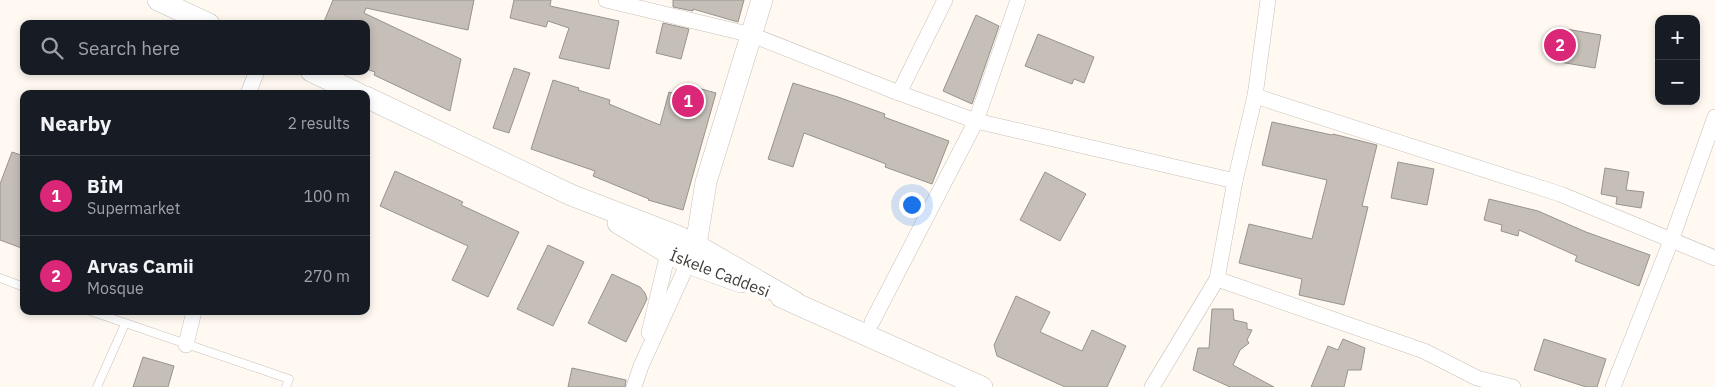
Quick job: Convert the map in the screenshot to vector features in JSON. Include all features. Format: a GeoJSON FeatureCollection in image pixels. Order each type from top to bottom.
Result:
{"type":"FeatureCollection","features":[{"type":"Feature","properties":{"kind":"main road"},"geometry":{"type":"LineString","coordinates":[[158,0],[200,20]]}},
{"type":"Feature","properties":{"kind":"main road"},"geometry":{"type":"LineString","coordinates":[[692,254],[706,182],[762,0]]}},
{"type":"Feature","properties":{"kind":"main road"},"geometry":{"type":"LineString","coordinates":[[319,75],[350,90]]}},
{"type":"Feature","properties":{"kind":"main road","name":"İskele Caddesi"},"geometry":{"type":"LineString","coordinates":[[370,99],[692,254],[982,387]]}},
{"type":"Feature","properties":{"kind":"main road"},"geometry":{"type":"LineString","coordinates":[[671,244],[706,182]]}},
{"type":"Feature","properties":{"kind":"street"},"geometry":{"type":"LineString","coordinates":[[606,0],[752,35],[899,94],[976,121],[1235,181]]}},
{"type":"Feature","properties":{"kind":"street"},"geometry":{"type":"LineString","coordinates":[[899,94],[945,0]]}},
{"type":"Feature","properties":{"kind":"street"},"geometry":{"type":"LineString","coordinates":[[872,322],[976,121],[1018,0]]}},
{"type":"Feature","properties":{"kind":"street"},"geometry":{"type":"LineString","coordinates":[[1152,387],[1217,280],[1235,181],[1255,96],[1268,0]]}},
{"type":"Feature","properties":{"kind":"street"},"geometry":{"type":"LineString","coordinates":[[250,90],[255,75]]}},
{"type":"Feature","properties":{"kind":"street"},"geometry":{"type":"LineString","coordinates":[[1255,96],[1560,194],[1672,242],[1715,258]]}},
{"type":"Feature","properties":{"kind":"street"},"geometry":{"type":"LineString","coordinates":[[1614,387],[1672,242],[1715,116]]}},
{"type":"Feature","properties":{"kind":"street"},"geometry":{"type":"LineString","coordinates":[[634,387],[641,366],[671,244]]}},
{"type":"Feature","properties":{"kind":"street"},"geometry":{"type":"LineString","coordinates":[[641,366],[692,254]]}},
{"type":"Feature","properties":{"kind":"street"},"geometry":{"type":"LineString","coordinates":[[1217,280],[1424,351],[1477,378],[1513,387]]}},
{"type":"Feature","properties":{"kind":"street"},"geometry":{"type":"LineString","coordinates":[[186,344],[193,315]]}},
{"type":"Feature","properties":{"kind":"lane"},"geometry":{"type":"LineString","coordinates":[[0,278],[20,286]]}},
{"type":"Feature","properties":{"kind":"lane"},"geometry":{"type":"LineString","coordinates":[[101,315],[289,380],[286,387]]}},
{"type":"Feature","properties":{"kind":"lane"},"geometry":{"type":"LineString","coordinates":[[97,387],[125,324]]}},
{"type":"Feature","properties":{"kind":"building"},"geometry":{"type":"Polygon","coordinates":[[[333,0],[474,0],[468,30],[366,8],[364,13],[461,59],[450,111],[374,75],[375,72],[370,70],[370,20],[325,20],[333,0]]]}},
{"type":"Feature","properties":{"kind":"building"},"geometry":{"type":"Polygon","coordinates":[[[514,0],[551,0],[550,6],[619,21],[609,69],[559,58],[569,28],[548,21],[546,27],[510,18],[514,0]]]}},
{"type":"Feature","properties":{"kind":"building"},"geometry":{"type":"Polygon","coordinates":[[[673,0],[744,0],[738,22],[693,9],[693,11],[673,7],[673,0]]]}},
{"type":"Feature","properties":{"kind":"building"},"geometry":{"type":"Polygon","coordinates":[[[976,15],[999,26],[972,104],[943,91],[976,15]]]}},
{"type":"Feature","properties":{"kind":"building"},"geometry":{"type":"Polygon","coordinates":[[[663,23],[689,29],[681,59],[656,53],[663,23]]]}},
{"type":"Feature","properties":{"kind":"building"},"geometry":{"type":"Polygon","coordinates":[[[1566,29],[1601,35],[1595,68],[1554,61],[1558,38],[1564,39],[1566,29]]]}},
{"type":"Feature","properties":{"kind":"building"},"geometry":{"type":"Polygon","coordinates":[[[1038,34],[1094,57],[1084,83],[1074,79],[1072,84],[1025,66],[1038,34]]]}},
{"type":"Feature","properties":{"kind":"building"},"geometry":{"type":"Polygon","coordinates":[[[514,68],[530,73],[509,133],[493,128],[514,68]]]}},
{"type":"Feature","properties":{"kind":"building"},"geometry":{"type":"Polygon","coordinates":[[[553,80],[610,100],[609,104],[660,125],[669,92],[684,96],[687,85],[716,93],[683,210],[648,200],[593,176],[595,171],[531,149],[553,80]]]}},
{"type":"Feature","properties":{"kind":"building"},"geometry":{"type":"Polygon","coordinates":[[[793,83],[885,114],[884,117],[949,141],[932,184],[885,167],[886,164],[804,133],[793,167],[768,159],[793,83]]]}},
{"type":"Feature","properties":{"kind":"building"},"geometry":{"type":"Polygon","coordinates":[[[1272,122],[1377,145],[1362,206],[1368,207],[1344,305],[1299,295],[1302,279],[1239,263],[1249,224],[1312,239],[1327,180],[1262,165],[1272,122]]]}},
{"type":"Feature","properties":{"kind":"building"},"geometry":{"type":"Polygon","coordinates":[[[12,152],[20,155],[20,248],[0,240],[0,184],[12,152]]]}},
{"type":"Feature","properties":{"kind":"building"},"geometry":{"type":"Polygon","coordinates":[[[1398,162],[1434,169],[1427,205],[1391,198],[1398,162]]]}},
{"type":"Feature","properties":{"kind":"building"},"geometry":{"type":"Polygon","coordinates":[[[1605,168],[1629,172],[1626,190],[1644,192],[1641,208],[1616,204],[1617,197],[1601,194],[1605,168]]]}},
{"type":"Feature","properties":{"kind":"building"},"geometry":{"type":"Polygon","coordinates":[[[395,171],[463,202],[461,205],[519,232],[488,297],[452,280],[468,246],[380,206],[395,171]]]}},
{"type":"Feature","properties":{"kind":"building"},"geometry":{"type":"Polygon","coordinates":[[[1045,172],[1086,194],[1060,241],[1020,220],[1045,172]]]}},
{"type":"Feature","properties":{"kind":"building"},"geometry":{"type":"Polygon","coordinates":[[[1489,199],[1538,211],[1586,232],[1650,255],[1639,286],[1575,261],[1577,256],[1519,230],[1518,236],[1501,231],[1502,225],[1484,220],[1489,199]]]}},
{"type":"Feature","properties":{"kind":"building"},"geometry":{"type":"Polygon","coordinates":[[[548,245],[584,262],[553,326],[517,309],[548,245]]]}},
{"type":"Feature","properties":{"kind":"building"},"geometry":{"type":"Polygon","coordinates":[[[612,274],[640,287],[647,299],[626,342],[588,323],[612,274]]]}},
{"type":"Feature","properties":{"kind":"building"},"geometry":{"type":"Polygon","coordinates":[[[1016,296],[1050,312],[1040,332],[1082,351],[1092,330],[1126,346],[1107,387],[1065,387],[997,356],[994,345],[1016,296]]]}},
{"type":"Feature","properties":{"kind":"building"},"geometry":{"type":"Polygon","coordinates":[[[1212,309],[1233,309],[1234,320],[1247,323],[1247,329],[1252,330],[1247,340],[1249,343],[1240,350],[1233,365],[1274,387],[1230,387],[1193,370],[1198,348],[1209,348],[1212,309]]]}},
{"type":"Feature","properties":{"kind":"building"},"geometry":{"type":"Polygon","coordinates":[[[1343,339],[1365,348],[1361,370],[1348,370],[1344,387],[1311,387],[1328,346],[1338,350],[1343,339]]]}},
{"type":"Feature","properties":{"kind":"building"},"geometry":{"type":"Polygon","coordinates":[[[1544,339],[1606,359],[1597,387],[1586,387],[1534,370],[1544,339]]]}},
{"type":"Feature","properties":{"kind":"building"},"geometry":{"type":"Polygon","coordinates":[[[143,357],[174,366],[168,387],[133,387],[143,357]]]}},
{"type":"Feature","properties":{"kind":"building"},"geometry":{"type":"Polygon","coordinates":[[[572,368],[626,380],[625,387],[568,387],[572,368]]]}},
{"type":"Feature","properties":{"kind":"place","name":"Arvas Camii"},"geometry":{"type":"Point","coordinates":[1560,45]}},
{"type":"Feature","properties":{"kind":"place","name":"BİM"},"geometry":{"type":"Point","coordinates":[688,101]}}]}
